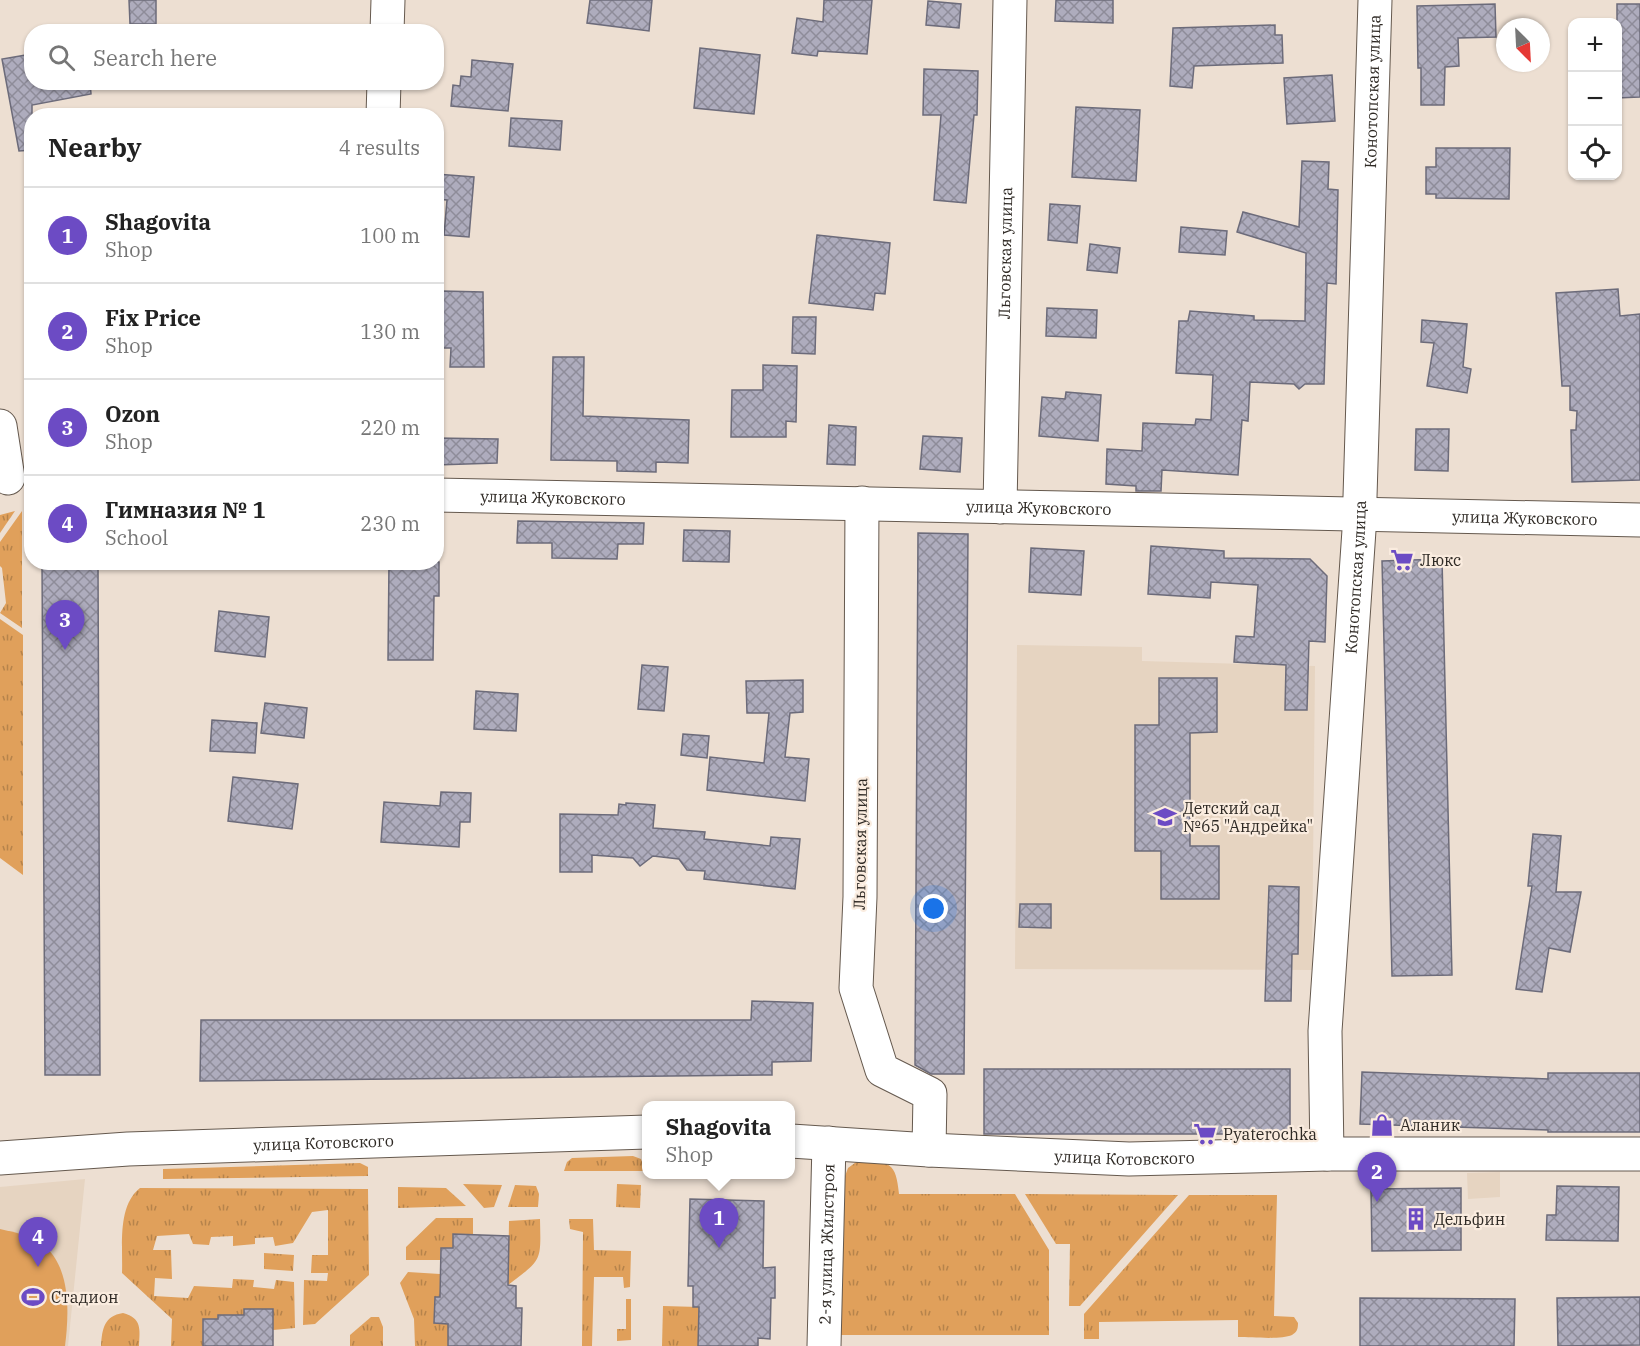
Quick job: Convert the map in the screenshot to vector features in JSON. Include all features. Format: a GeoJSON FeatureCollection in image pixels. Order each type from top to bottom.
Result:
{"type":"FeatureCollection","features":[{"type":"Feature","properties":{"kind":"street"},"geometry":{"type":"LineString","coordinates":[[387,24],[388,0]]}},
{"type":"Feature","properties":{"kind":"street","name":"Льговская улица"},"geometry":{"type":"LineString","coordinates":[[1000,507],[1010,0]]}},
{"type":"Feature","properties":{"kind":"street","name":"Конотопская улица"},"geometry":{"type":"LineString","coordinates":[[1327,1154],[1325,1031],[1359,514],[1375,0]]}},
{"type":"Feature","properties":{"kind":"street"},"geometry":{"type":"LineString","coordinates":[[383,108],[384,90]]}},
{"type":"Feature","properties":{"kind":"street"},"geometry":{"type":"LineString","coordinates":[[0,426],[13,479]]}},
{"type":"Feature","properties":{"kind":"street","name":"улица Жуковского"},"geometry":{"type":"LineString","coordinates":[[444,495],[1640,520]]}},
{"type":"Feature","properties":{"kind":"street","name":"Льговская улица"},"geometry":{"type":"LineString","coordinates":[[862,503],[860,897],[856,988],[882,1070],[930,1094],[929,1150]]}},
{"type":"Feature","properties":{"kind":"street","name":"улица Котовского"},"geometry":{"type":"LineString","coordinates":[[0,1158],[128,1149],[642,1132]]}},
{"type":"Feature","properties":{"kind":"street","name":"улица Котовского"},"geometry":{"type":"LineString","coordinates":[[795,1140],[929,1150],[1129,1159],[1327,1154],[1640,1154]]}},
{"type":"Feature","properties":{"kind":"street","name":"2-я улица Жилстроя"},"geometry":{"type":"LineString","coordinates":[[824,1346],[829,1143]]}},
{"type":"Feature","properties":{"kind":"shaded area","name":"Детский сад №65 \"Андрейка\""},"geometry":{"type":"Polygon","coordinates":[[[1017,645],[1142,647],[1142,661],[1315,666],[1312,970],[1015,969],[1017,645]]]}},
{"type":"Feature","properties":{"kind":"shaded area"},"geometry":{"type":"Polygon","coordinates":[[[1500,1172],[1500,1197],[1468,1199],[1467,1173],[1500,1172]]]}},
{"type":"Feature","properties":{"kind":"shaded area"},"geometry":{"type":"Polygon","coordinates":[[[85,1179],[68,1346],[0,1346],[0,1187],[85,1179]]]}},
{"type":"Feature","properties":{"kind":"green space"},"geometry":{"type":"Polygon","coordinates":[[[15,511],[0,533],[0,515],[15,511]]]}},
{"type":"Feature","properties":{"kind":"green space"},"geometry":{"type":"Polygon","coordinates":[[[22,511],[22,628],[0,613],[6,603],[0,566],[0,542],[22,511]]]}},
{"type":"Feature","properties":{"kind":"green space"},"geometry":{"type":"Polygon","coordinates":[[[0,619],[23,635],[23,875],[0,858],[0,619]]]}},
{"type":"Feature","properties":{"kind":"green space"},"geometry":{"type":"Polygon","coordinates":[[[633,1156],[641,1159],[642,1171],[564,1171],[567,1162],[572,1158],[633,1156]]]}},
{"type":"Feature","properties":{"kind":"green space"},"geometry":{"type":"Polygon","coordinates":[[[859,1160],[884,1163],[889,1166],[896,1175],[899,1194],[1015,1194],[1049,1250],[1049,1335],[840,1335],[845,1176],[848,1168],[859,1160]]]}},
{"type":"Feature","properties":{"kind":"green space"},"geometry":{"type":"Polygon","coordinates":[[[360,1163],[368,1167],[368,1176],[163,1179],[163,1169],[360,1163]]]}},
{"type":"Feature","properties":{"kind":"green space"},"geometry":{"type":"Polygon","coordinates":[[[463,1184],[502,1185],[494,1207],[484,1208],[463,1184]]]}},
{"type":"Feature","properties":{"kind":"green space"},"geometry":{"type":"Polygon","coordinates":[[[617,1184],[641,1185],[640,1208],[616,1207],[617,1184]]]}},
{"type":"Feature","properties":{"kind":"green space"},"geometry":{"type":"Polygon","coordinates":[[[515,1185],[536,1186],[539,1194],[538,1207],[508,1207],[515,1185]]]}},
{"type":"Feature","properties":{"kind":"green space"},"geometry":{"type":"Polygon","coordinates":[[[398,1187],[446,1188],[466,1206],[398,1208],[398,1187]]]}},
{"type":"Feature","properties":{"kind":"green space"},"geometry":{"type":"Polygon","coordinates":[[[140,1188],[368,1189],[369,1275],[315,1324],[303,1325],[304,1280],[327,1281],[328,1273],[311,1273],[312,1255],[328,1255],[328,1210],[312,1212],[293,1243],[275,1246],[273,1237],[255,1238],[255,1244],[233,1246],[233,1236],[211,1237],[209,1245],[193,1244],[189,1234],[157,1236],[153,1250],[171,1250],[172,1279],[155,1278],[154,1296],[188,1298],[194,1286],[232,1288],[233,1279],[254,1280],[253,1287],[274,1289],[276,1280],[294,1282],[295,1328],[273,1330],[273,1309],[244,1309],[244,1315],[218,1315],[218,1319],[204,1319],[203,1346],[171,1346],[172,1319],[122,1273],[124,1216],[133,1196],[140,1188]]]}},
{"type":"Feature","properties":{"kind":"green space"},"geometry":{"type":"Polygon","coordinates":[[[1025,1194],[1178,1195],[1080,1306],[1069,1306],[1070,1244],[1056,1244],[1025,1194]]]}},
{"type":"Feature","properties":{"kind":"green space"},"geometry":{"type":"Polygon","coordinates":[[[1189,1195],[1277,1195],[1274,1316],[1294,1317],[1298,1323],[1296,1331],[1292,1335],[1281,1337],[1238,1337],[1238,1320],[1099,1322],[1099,1339],[1084,1339],[1084,1314],[1189,1195]]]}},
{"type":"Feature","properties":{"kind":"green space"},"geometry":{"type":"Polygon","coordinates":[[[436,1218],[473,1218],[473,1235],[453,1234],[453,1248],[441,1248],[440,1260],[406,1260],[406,1247],[436,1218]]]}},
{"type":"Feature","properties":{"kind":"green space"},"geometry":{"type":"Polygon","coordinates":[[[540,1219],[540,1244],[537,1259],[508,1285],[509,1221],[540,1219]]]}},
{"type":"Feature","properties":{"kind":"green space"},"geometry":{"type":"Polygon","coordinates":[[[569,1219],[593,1219],[594,1250],[631,1251],[630,1287],[624,1288],[623,1277],[594,1277],[592,1346],[582,1346],[583,1232],[570,1229],[569,1219]]]}},
{"type":"Feature","properties":{"kind":"green space","name":"Стадион"},"geometry":{"type":"Polygon","coordinates":[[[0,1229],[39,1242],[50,1251],[58,1263],[66,1290],[65,1346],[0,1346],[0,1229]]]}},
{"type":"Feature","properties":{"kind":"green space"},"geometry":{"type":"Polygon","coordinates":[[[264,1253],[294,1255],[293,1271],[264,1269],[264,1253]]]}},
{"type":"Feature","properties":{"kind":"green space"},"geometry":{"type":"Polygon","coordinates":[[[408,1272],[440,1274],[440,1297],[435,1297],[434,1323],[448,1324],[448,1346],[415,1346],[414,1319],[400,1283],[408,1272]]]}},
{"type":"Feature","properties":{"kind":"green space"},"geometry":{"type":"Polygon","coordinates":[[[626,1299],[631,1299],[631,1340],[617,1341],[617,1329],[626,1329],[626,1299]]]}},
{"type":"Feature","properties":{"kind":"green space"},"geometry":{"type":"Polygon","coordinates":[[[663,1306],[699,1307],[698,1346],[662,1346],[663,1306]]]}},
{"type":"Feature","properties":{"kind":"green space"},"geometry":{"type":"Polygon","coordinates":[[[123,1313],[137,1321],[139,1346],[101,1346],[105,1324],[112,1317],[123,1313]]]}},
{"type":"Feature","properties":{"kind":"green space"},"geometry":{"type":"Polygon","coordinates":[[[371,1317],[379,1317],[383,1327],[383,1346],[350,1346],[350,1335],[371,1317]]]}},
{"type":"Feature","properties":{"kind":"building"},"geometry":{"type":"Polygon","coordinates":[[[129,0],[156,0],[156,24],[130,24],[129,0]]]}},
{"type":"Feature","properties":{"kind":"building"},"geometry":{"type":"Polygon","coordinates":[[[590,0],[652,0],[649,31],[587,23],[590,0]]]}},
{"type":"Feature","properties":{"kind":"building"},"geometry":{"type":"Polygon","coordinates":[[[824,0],[872,0],[867,54],[818,51],[817,56],[792,53],[797,18],[823,22],[824,0]]]}},
{"type":"Feature","properties":{"kind":"building"},"geometry":{"type":"Polygon","coordinates":[[[1056,0],[1113,0],[1113,23],[1055,21],[1056,0]]]}},
{"type":"Feature","properties":{"kind":"building"},"geometry":{"type":"Polygon","coordinates":[[[928,1],[961,4],[959,28],[926,25],[928,1]]]}},
{"type":"Feature","properties":{"kind":"building"},"geometry":{"type":"Polygon","coordinates":[[[1495,4],[1496,37],[1458,38],[1459,66],[1445,67],[1444,105],[1421,105],[1417,6],[1495,4]]]}},
{"type":"Feature","properties":{"kind":"building"},"geometry":{"type":"Polygon","coordinates":[[[1617,4],[1640,4],[1640,97],[1622,98],[1622,18],[1617,18],[1617,4]]]}},
{"type":"Feature","properties":{"kind":"building"},"geometry":{"type":"Polygon","coordinates":[[[1275,25],[1275,35],[1282,35],[1283,63],[1194,66],[1192,88],[1170,86],[1173,28],[1275,25]]]}},
{"type":"Feature","properties":{"kind":"building"},"geometry":{"type":"Polygon","coordinates":[[[700,48],[760,55],[754,114],[694,108],[700,48]]]}},
{"type":"Feature","properties":{"kind":"building"},"geometry":{"type":"Polygon","coordinates":[[[24,55],[24,90],[91,90],[91,94],[24,108],[24,151],[19,151],[2,59],[24,55]]]}},
{"type":"Feature","properties":{"kind":"building"},"geometry":{"type":"Polygon","coordinates":[[[472,60],[513,64],[508,111],[451,106],[453,85],[460,86],[461,76],[471,77],[472,60]]]}},
{"type":"Feature","properties":{"kind":"building"},"geometry":{"type":"Polygon","coordinates":[[[924,69],[978,71],[977,115],[974,115],[966,203],[934,200],[941,115],[923,115],[924,69]]]}},
{"type":"Feature","properties":{"kind":"building"},"geometry":{"type":"Polygon","coordinates":[[[1332,75],[1335,121],[1287,124],[1284,78],[1332,75]]]}},
{"type":"Feature","properties":{"kind":"building"},"geometry":{"type":"Polygon","coordinates":[[[1076,107],[1140,110],[1136,181],[1072,177],[1076,107]]]}},
{"type":"Feature","properties":{"kind":"building"},"geometry":{"type":"Polygon","coordinates":[[[511,118],[562,121],[560,150],[509,146],[511,118]]]}},
{"type":"Feature","properties":{"kind":"building"},"geometry":{"type":"Polygon","coordinates":[[[1436,148],[1510,148],[1509,199],[1436,198],[1436,194],[1426,194],[1426,167],[1436,167],[1436,148]]]}},
{"type":"Feature","properties":{"kind":"building"},"geometry":{"type":"Polygon","coordinates":[[[1302,161],[1329,162],[1328,189],[1338,190],[1336,284],[1327,283],[1324,384],[1305,384],[1299,389],[1294,384],[1250,382],[1248,421],[1242,420],[1238,475],[1162,470],[1161,491],[1136,491],[1136,486],[1106,484],[1107,449],[1142,451],[1143,423],[1195,425],[1196,419],[1211,420],[1213,375],[1176,373],[1179,321],[1188,321],[1190,311],[1254,316],[1254,320],[1305,321],[1306,253],[1237,232],[1243,212],[1299,227],[1302,161]]]}},
{"type":"Feature","properties":{"kind":"building"},"geometry":{"type":"Polygon","coordinates":[[[444,175],[474,177],[469,237],[444,235],[447,200],[444,200],[444,175]]]}},
{"type":"Feature","properties":{"kind":"building"},"geometry":{"type":"Polygon","coordinates":[[[1050,204],[1080,206],[1077,243],[1048,240],[1050,204]]]}},
{"type":"Feature","properties":{"kind":"building"},"geometry":{"type":"Polygon","coordinates":[[[1181,227],[1227,231],[1225,255],[1179,252],[1181,227]]]}},
{"type":"Feature","properties":{"kind":"building"},"geometry":{"type":"Polygon","coordinates":[[[817,235],[890,243],[885,294],[875,293],[873,310],[809,303],[817,235]]]}},
{"type":"Feature","properties":{"kind":"building"},"geometry":{"type":"Polygon","coordinates":[[[1090,244],[1120,248],[1117,273],[1087,270],[1090,244]]]}},
{"type":"Feature","properties":{"kind":"building"},"geometry":{"type":"Polygon","coordinates":[[[1618,289],[1620,316],[1640,314],[1640,480],[1572,482],[1571,430],[1576,430],[1577,411],[1570,410],[1570,386],[1562,386],[1556,293],[1618,289]]]}},
{"type":"Feature","properties":{"kind":"building"},"geometry":{"type":"Polygon","coordinates":[[[444,291],[483,292],[484,367],[450,367],[451,348],[444,348],[444,291]]]}},
{"type":"Feature","properties":{"kind":"building"},"geometry":{"type":"Polygon","coordinates":[[[1047,308],[1097,310],[1096,338],[1046,336],[1047,308]]]}},
{"type":"Feature","properties":{"kind":"building"},"geometry":{"type":"Polygon","coordinates":[[[793,317],[816,317],[815,354],[792,353],[793,317]]]}},
{"type":"Feature","properties":{"kind":"building"},"geometry":{"type":"Polygon","coordinates":[[[1422,320],[1467,324],[1463,367],[1471,369],[1467,393],[1427,386],[1434,343],[1421,342],[1422,320]]]}},
{"type":"Feature","properties":{"kind":"building"},"geometry":{"type":"Polygon","coordinates":[[[553,357],[584,357],[583,416],[689,420],[688,463],[656,462],[656,472],[617,471],[617,461],[551,460],[553,357]]]}},
{"type":"Feature","properties":{"kind":"building"},"geometry":{"type":"Polygon","coordinates":[[[763,365],[797,366],[796,422],[786,421],[786,437],[731,437],[732,390],[763,390],[763,365]]]}},
{"type":"Feature","properties":{"kind":"building"},"geometry":{"type":"Polygon","coordinates":[[[1066,392],[1101,395],[1098,441],[1039,436],[1042,397],[1065,399],[1066,392]]]}},
{"type":"Feature","properties":{"kind":"building"},"geometry":{"type":"Polygon","coordinates":[[[829,425],[856,427],[855,465],[827,464],[829,425]]]}},
{"type":"Feature","properties":{"kind":"building"},"geometry":{"type":"Polygon","coordinates":[[[1416,429],[1449,429],[1448,471],[1415,470],[1416,429]]]}},
{"type":"Feature","properties":{"kind":"building"},"geometry":{"type":"Polygon","coordinates":[[[923,436],[962,438],[960,472],[920,469],[923,436]]]}},
{"type":"Feature","properties":{"kind":"building"},"geometry":{"type":"Polygon","coordinates":[[[444,438],[498,439],[497,463],[444,465],[444,438]]]}},
{"type":"Feature","properties":{"kind":"building"},"geometry":{"type":"Polygon","coordinates":[[[518,521],[644,523],[643,544],[618,544],[617,559],[552,558],[552,543],[517,543],[518,521]]]}},
{"type":"Feature","properties":{"kind":"building"},"geometry":{"type":"Polygon","coordinates":[[[684,530],[730,531],[729,562],[683,561],[684,530]]]}},
{"type":"Feature","properties":{"kind":"building"},"geometry":{"type":"Polygon","coordinates":[[[918,533],[968,534],[964,1074],[931,1074],[915,1065],[918,533]]]}},
{"type":"Feature","properties":{"kind":"building"},"geometry":{"type":"Polygon","coordinates":[[[1151,546],[1224,551],[1224,558],[1310,559],[1327,576],[1325,642],[1309,641],[1307,710],[1285,710],[1286,665],[1234,662],[1236,636],[1254,637],[1258,585],[1211,582],[1210,598],[1148,594],[1151,546]]]}},
{"type":"Feature","properties":{"kind":"building"},"geometry":{"type":"Polygon","coordinates":[[[1031,548],[1084,551],[1081,595],[1029,592],[1031,548]]]}},
{"type":"Feature","properties":{"kind":"building"},"geometry":{"type":"Polygon","coordinates":[[[1442,559],[1452,975],[1392,976],[1382,561],[1442,559]]]}},
{"type":"Feature","properties":{"kind":"building"},"geometry":{"type":"Polygon","coordinates":[[[42,570],[98,570],[100,1075],[45,1075],[42,570]]]}},
{"type":"Feature","properties":{"kind":"building"},"geometry":{"type":"Polygon","coordinates":[[[389,570],[439,570],[439,596],[434,596],[433,660],[388,660],[389,570]]]}},
{"type":"Feature","properties":{"kind":"building"},"geometry":{"type":"Polygon","coordinates":[[[219,611],[269,617],[265,657],[215,651],[219,611]]]}},
{"type":"Feature","properties":{"kind":"building"},"geometry":{"type":"Polygon","coordinates":[[[642,665],[668,667],[664,711],[638,709],[642,665]]]}},
{"type":"Feature","properties":{"kind":"building"},"geometry":{"type":"Polygon","coordinates":[[[1159,678],[1217,678],[1217,732],[1190,733],[1190,846],[1219,846],[1219,899],[1161,899],[1161,851],[1135,851],[1135,725],[1159,725],[1159,678]]]}},
{"type":"Feature","properties":{"kind":"building"},"geometry":{"type":"Polygon","coordinates":[[[803,680],[803,712],[790,713],[785,757],[809,759],[805,801],[707,790],[710,757],[764,763],[769,713],[747,713],[746,681],[803,680]]]}},
{"type":"Feature","properties":{"kind":"building"},"geometry":{"type":"Polygon","coordinates":[[[476,691],[518,694],[516,731],[474,729],[476,691]]]}},
{"type":"Feature","properties":{"kind":"building"},"geometry":{"type":"Polygon","coordinates":[[[265,703],[307,708],[304,738],[261,733],[265,703]]]}},
{"type":"Feature","properties":{"kind":"building"},"geometry":{"type":"Polygon","coordinates":[[[212,720],[257,723],[255,753],[210,751],[212,720]]]}},
{"type":"Feature","properties":{"kind":"building"},"geometry":{"type":"Polygon","coordinates":[[[683,734],[709,736],[707,758],[681,755],[683,734]]]}},
{"type":"Feature","properties":{"kind":"building"},"geometry":{"type":"Polygon","coordinates":[[[233,777],[298,784],[292,829],[228,821],[233,777]]]}},
{"type":"Feature","properties":{"kind":"building"},"geometry":{"type":"Polygon","coordinates":[[[441,792],[471,793],[470,822],[460,822],[459,847],[381,842],[384,802],[440,806],[441,792]]]}},
{"type":"Feature","properties":{"kind":"building"},"geometry":{"type":"Polygon","coordinates":[[[626,803],[655,805],[653,828],[705,832],[704,839],[770,846],[771,837],[800,839],[795,889],[704,879],[705,871],[687,870],[679,859],[653,856],[640,866],[633,858],[592,855],[592,872],[560,872],[560,814],[618,815],[619,804],[626,805],[626,803]]]}},
{"type":"Feature","properties":{"kind":"building"},"geometry":{"type":"Polygon","coordinates":[[[1533,834],[1561,836],[1556,892],[1581,892],[1570,952],[1549,948],[1542,992],[1516,989],[1532,886],[1528,886],[1533,834]]]}},
{"type":"Feature","properties":{"kind":"building"},"geometry":{"type":"Polygon","coordinates":[[[1269,886],[1299,887],[1298,954],[1292,954],[1291,1001],[1265,1001],[1269,886]]]}},
{"type":"Feature","properties":{"kind":"building"},"geometry":{"type":"Polygon","coordinates":[[[1020,904],[1051,904],[1051,928],[1019,927],[1020,904]]]}},
{"type":"Feature","properties":{"kind":"building"},"geometry":{"type":"Polygon","coordinates":[[[752,1001],[813,1003],[811,1061],[772,1062],[772,1075],[200,1081],[201,1020],[751,1020],[752,1001]]]}},
{"type":"Feature","properties":{"kind":"building"},"geometry":{"type":"Polygon","coordinates":[[[984,1069],[1290,1069],[1290,1134],[984,1134],[984,1069]]]}},
{"type":"Feature","properties":{"kind":"building"},"geometry":{"type":"Polygon","coordinates":[[[1362,1072],[1548,1079],[1548,1073],[1640,1073],[1640,1132],[1548,1132],[1548,1130],[1360,1124],[1362,1072]]]}},
{"type":"Feature","properties":{"kind":"building"},"geometry":{"type":"Polygon","coordinates":[[[1557,1186],[1619,1187],[1618,1241],[1546,1240],[1547,1215],[1556,1215],[1557,1186]]]}},
{"type":"Feature","properties":{"kind":"building","name":"Дельфин"},"geometry":{"type":"Polygon","coordinates":[[[1461,1188],[1461,1250],[1372,1251],[1371,1189],[1461,1188]]]}},
{"type":"Feature","properties":{"kind":"building"},"geometry":{"type":"Polygon","coordinates":[[[690,1199],[764,1201],[763,1268],[775,1267],[775,1298],[771,1298],[770,1339],[758,1338],[758,1346],[698,1346],[699,1307],[693,1307],[693,1286],[688,1286],[690,1199]]]}},
{"type":"Feature","properties":{"kind":"building"},"geometry":{"type":"Polygon","coordinates":[[[453,1234],[509,1236],[508,1285],[516,1286],[516,1308],[522,1308],[521,1346],[448,1346],[448,1324],[434,1323],[435,1297],[440,1297],[441,1248],[453,1248],[453,1234]]]}},
{"type":"Feature","properties":{"kind":"building"},"geometry":{"type":"Polygon","coordinates":[[[1640,1297],[1640,1345],[1558,1346],[1557,1298],[1640,1297]]]}},
{"type":"Feature","properties":{"kind":"building"},"geometry":{"type":"Polygon","coordinates":[[[1360,1298],[1515,1299],[1514,1346],[1360,1346],[1360,1298]]]}},
{"type":"Feature","properties":{"kind":"building"},"geometry":{"type":"Polygon","coordinates":[[[244,1309],[273,1309],[273,1346],[203,1346],[203,1319],[218,1319],[218,1315],[244,1315],[244,1309]]]}},
{"type":"Feature","properties":{"kind":"place","name":"Люкс"},"geometry":{"type":"Point","coordinates":[1402,560]}},
{"type":"Feature","properties":{"kind":"place","name":"Ozon"},"geometry":{"type":"Point","coordinates":[65,650]}},
{"type":"Feature","properties":{"kind":"place","name":"Детский сад №65 \"Андрейка\""},"geometry":{"type":"Point","coordinates":[1165,817]}},
{"type":"Feature","properties":{"kind":"place","name":"Аланик"},"geometry":{"type":"Point","coordinates":[1382,1125]}},
{"type":"Feature","properties":{"kind":"place","name":"Pyaterochka"},"geometry":{"type":"Point","coordinates":[1205,1134]}},
{"type":"Feature","properties":{"kind":"place","name":"Fix Price"},"geometry":{"type":"Point","coordinates":[1377,1202]}},
{"type":"Feature","properties":{"kind":"place","name":"Дельфин"},"geometry":{"type":"Point","coordinates":[1416,1219]}},
{"type":"Feature","properties":{"kind":"place","name":"Shagovita"},"geometry":{"type":"Point","coordinates":[719,1248]}},
{"type":"Feature","properties":{"kind":"place","name":"Гимназия № 1"},"geometry":{"type":"Point","coordinates":[38,1267]}},
{"type":"Feature","properties":{"kind":"place","name":"Стадион"},"geometry":{"type":"Point","coordinates":[33,1297]}}]}
